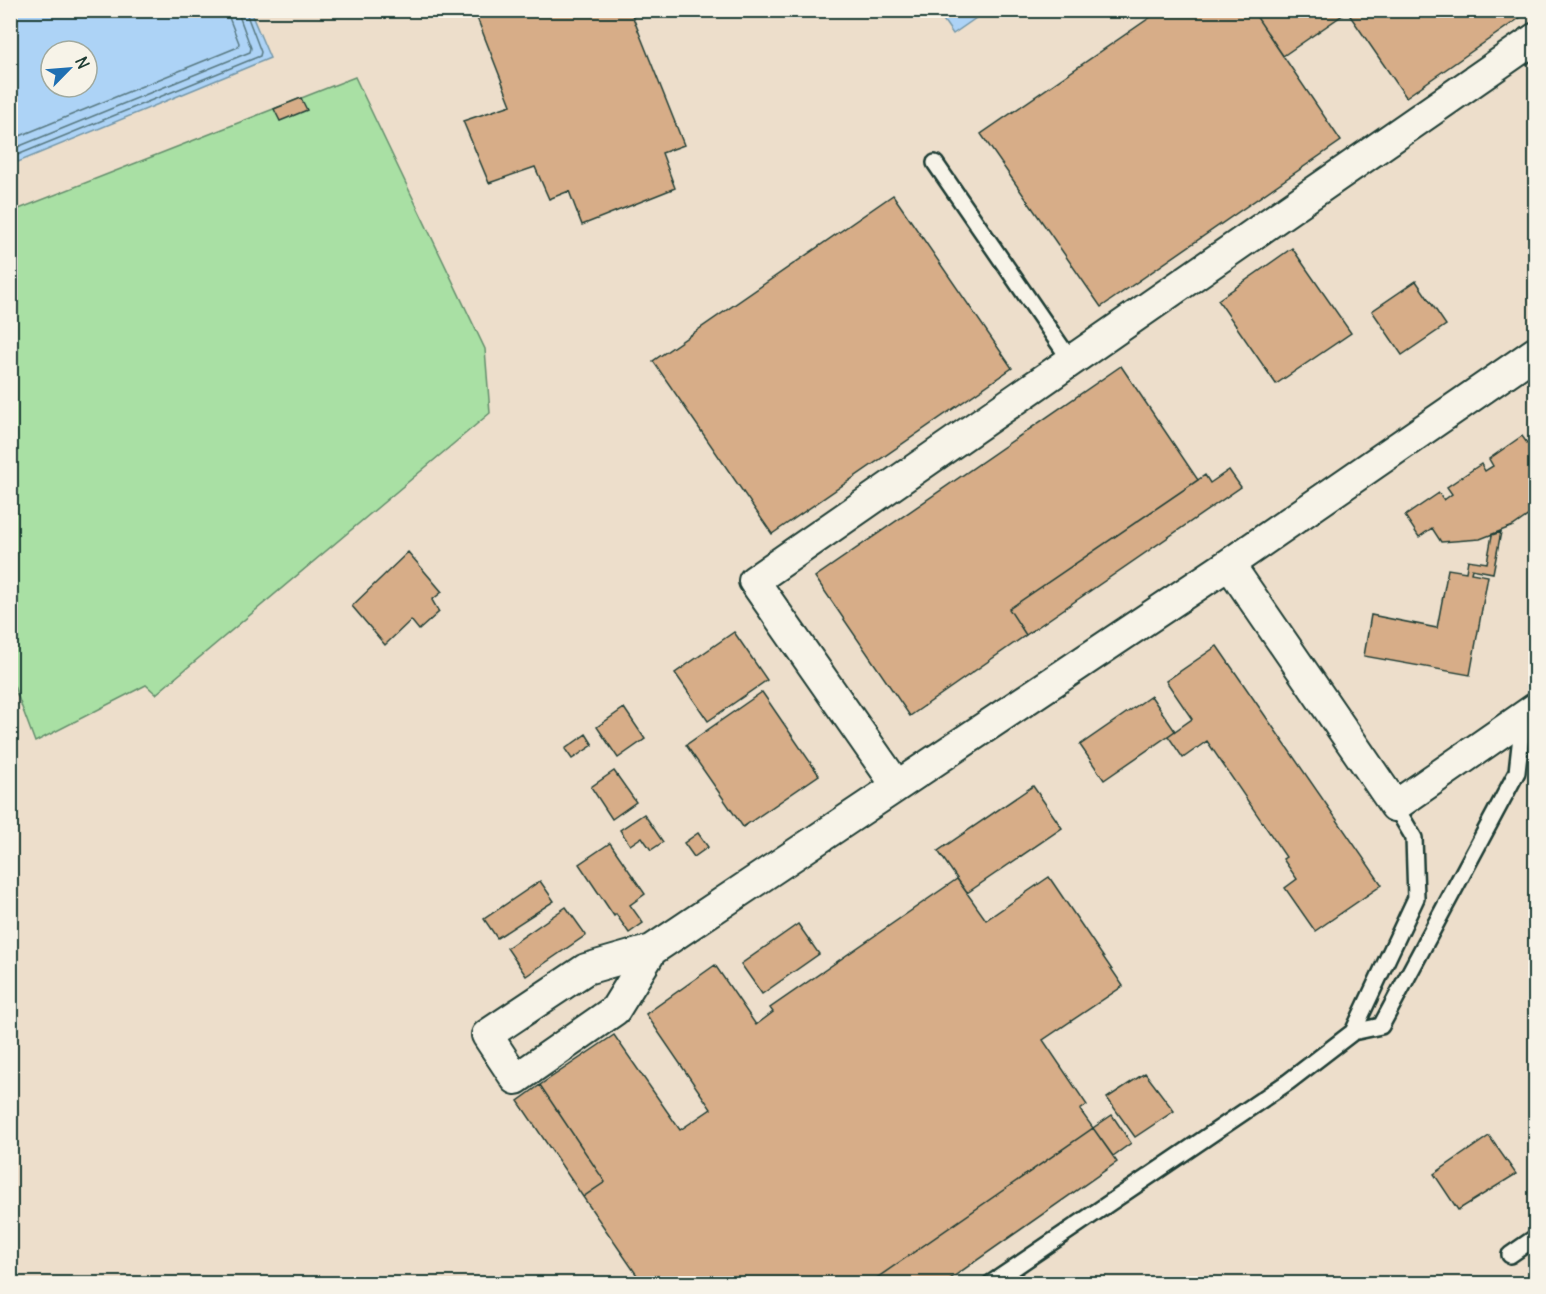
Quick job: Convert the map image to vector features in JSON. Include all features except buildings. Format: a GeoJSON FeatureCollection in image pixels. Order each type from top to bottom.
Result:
{"type":"FeatureCollection","features":[{"type":"Feature","properties":{"kind":"street"},"geometry":{"type":"LineString","coordinates":[[897,786],[754,581],[1536,38]]}},
{"type":"Feature","properties":{"kind":"street"},"geometry":{"type":"LineString","coordinates":[[652,950],[615,1010],[516,1079],[487,1035],[586,969],[652,950],[1229,564],[1536,351]]}},
{"type":"Feature","properties":{"kind":"street"},"geometry":{"type":"LineString","coordinates":[[1229,564],[1395,807],[1529,712]]}},
{"type":"Feature","properties":{"kind":"lane"},"geometry":{"type":"LineString","coordinates":[[935,163],[1071,361]]}},
{"type":"Feature","properties":{"kind":"lane"},"geometry":{"type":"LineString","coordinates":[[990,1284],[1287,1082],[1353,1032],[1381,1026],[1517,772],[1529,712]]}},
{"type":"Feature","properties":{"kind":"lane"},"geometry":{"type":"LineString","coordinates":[[1353,1032],[1416,898],[1414,838],[1395,807]]}},
{"type":"Feature","properties":{"kind":"lane"},"geometry":{"type":"LineString","coordinates":[[1510,1255],[1536,1237]]}},
{"type":"Feature","properties":{"kind":"shaded area"},"geometry":{"type":"Polygon","coordinates":[[[11,11],[1535,11],[1535,1283],[11,1283],[11,11]]]}},
{"type":"Feature","properties":{"kind":"green space"},"geometry":{"type":"Polygon","coordinates":[[[355,77],[485,349],[490,413],[156,694],[146,685],[35,742],[11,678],[11,212],[355,77]]]}},
{"type":"Feature","properties":{"kind":"water"},"geometry":{"type":"Polygon","coordinates":[[[11,10],[250,11],[270,58],[11,165],[11,10]]]}},
{"type":"Feature","properties":{"kind":"water"},"geometry":{"type":"Polygon","coordinates":[[[937,11],[986,11],[953,34],[937,11]]]}}]}
